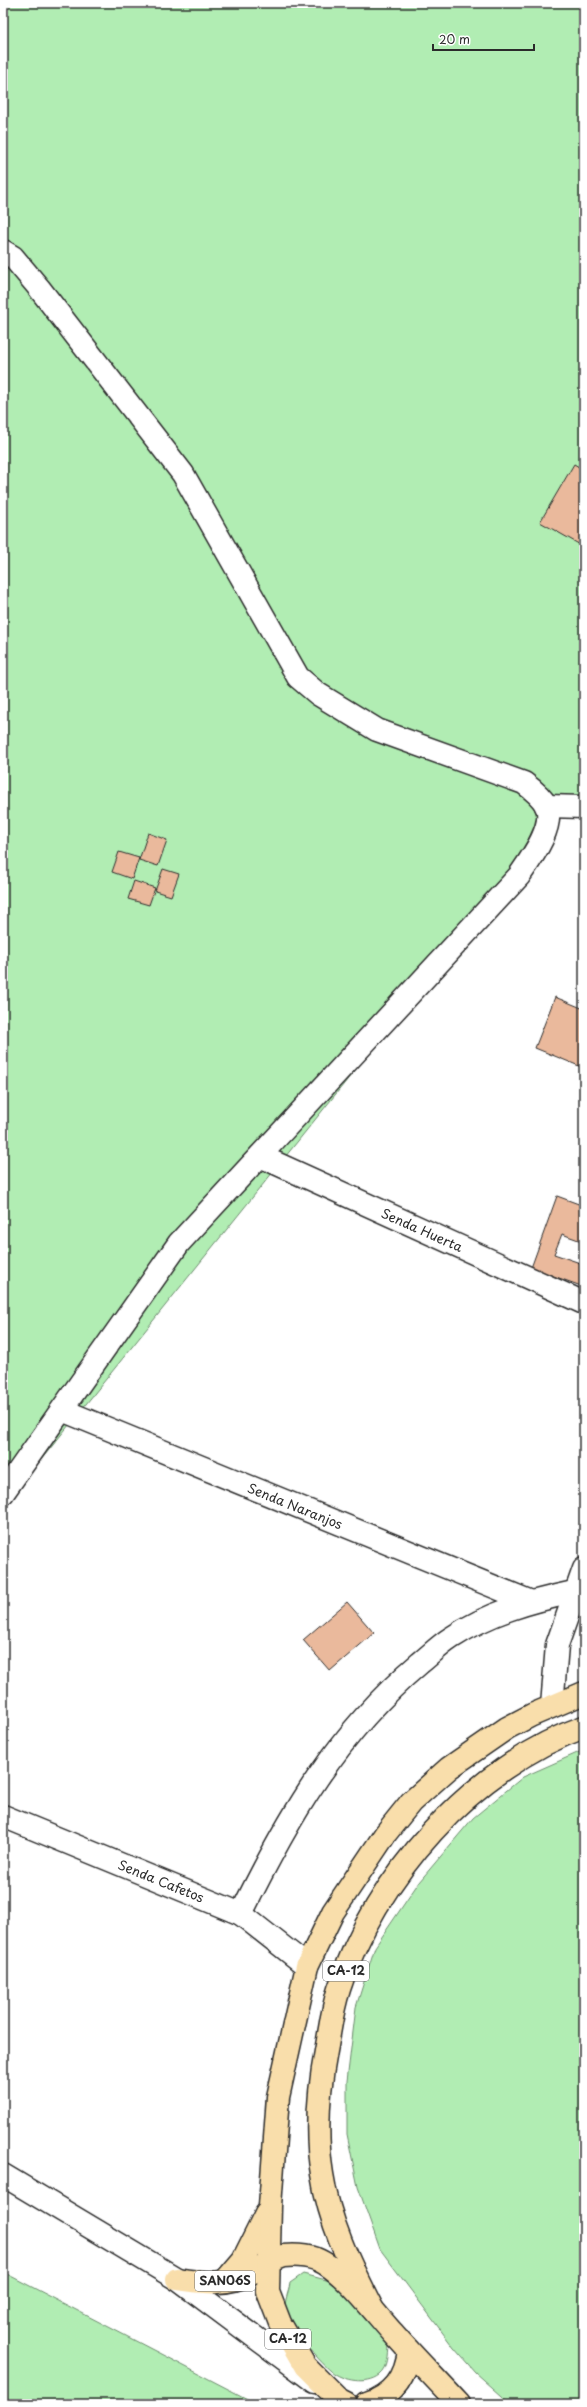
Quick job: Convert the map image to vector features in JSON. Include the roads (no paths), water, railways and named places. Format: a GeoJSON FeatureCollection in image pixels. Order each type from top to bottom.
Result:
{"type":"FeatureCollection","features":[{"type":"Feature","properties":{"kind":"highway","name":"CA-12"},"geometry":{"type":"LineString","coordinates":[[343,2402],[305,2366],[280,2323],[268,2292],[270,2206],[278,2097],[307,1966],[333,1912],[386,1833],[411,1802],[449,1768],[507,1728],[552,1706],[584,1693]]}},
{"type":"Feature","properties":{"kind":"highway","name":"CA-12"},"geometry":{"type":"LineString","coordinates":[[458,2404],[372,2308],[350,2264],[330,2213],[322,2174],[318,2134],[318,2094],[338,1990],[359,1939],[385,1892],[438,1825],[503,1770],[540,1746],[584,1727]]}},
{"type":"Feature","properties":{"kind":"highway"},"geometry":{"type":"LineString","coordinates":[[224,2282],[244,2260],[270,2206]]}},
{"type":"Feature","properties":{"kind":"highway"},"geometry":{"type":"LineString","coordinates":[[268,2262],[283,2256],[298,2256],[316,2259],[330,2268],[372,2308]]}},
{"type":"Feature","properties":{"kind":"highway","name":"SAN06S"},"geometry":{"type":"LineString","coordinates":[[177,2279],[197,2282],[224,2282],[251,2273],[268,2262]]}},
{"type":"Feature","properties":{"kind":"highway"},"geometry":{"type":"LineString","coordinates":[[367,2404],[380,2399],[395,2387],[407,2368],[409,2351]]}},
{"type":"Feature","properties":{"kind":"street"},"geometry":{"type":"LineString","coordinates":[[3,251],[13,257],[39,288],[183,474],[298,677],[318,694],[377,730],[507,775],[524,783],[538,794],[546,806],[547,822],[543,838],[519,876],[179,1243],[3,1493]]}},
{"type":"Feature","properties":{"kind":"street"},"geometry":{"type":"LineString","coordinates":[[546,806],[584,806]]}},
{"type":"Feature","properties":{"kind":"street","name":"Senda Huerta"},"geometry":{"type":"LineString","coordinates":[[260,1156],[584,1303]]}},
{"type":"Feature","properties":{"kind":"street","name":"Senda Naranjos"},"geometry":{"type":"LineString","coordinates":[[62,1410],[529,1602]]}},
{"type":"Feature","properties":{"kind":"street"},"geometry":{"type":"LineString","coordinates":[[552,1706],[557,1645],[574,1592],[584,1569]]}},
{"type":"Feature","properties":{"kind":"street"},"geometry":{"type":"LineString","coordinates":[[241,1914],[272,1850],[337,1748],[370,1710],[404,1677],[450,1638],[482,1620],[529,1602],[574,1592]]}},
{"type":"Feature","properties":{"kind":"street","name":"Senda Cafetos"},"geometry":{"type":"LineString","coordinates":[[3,1816],[241,1914],[307,1966]]}},
{"type":"Feature","properties":{"kind":"street","name":"SAN06S"},"geometry":{"type":"LineString","coordinates":[[3,2175],[177,2279],[343,2402]]}}]}
